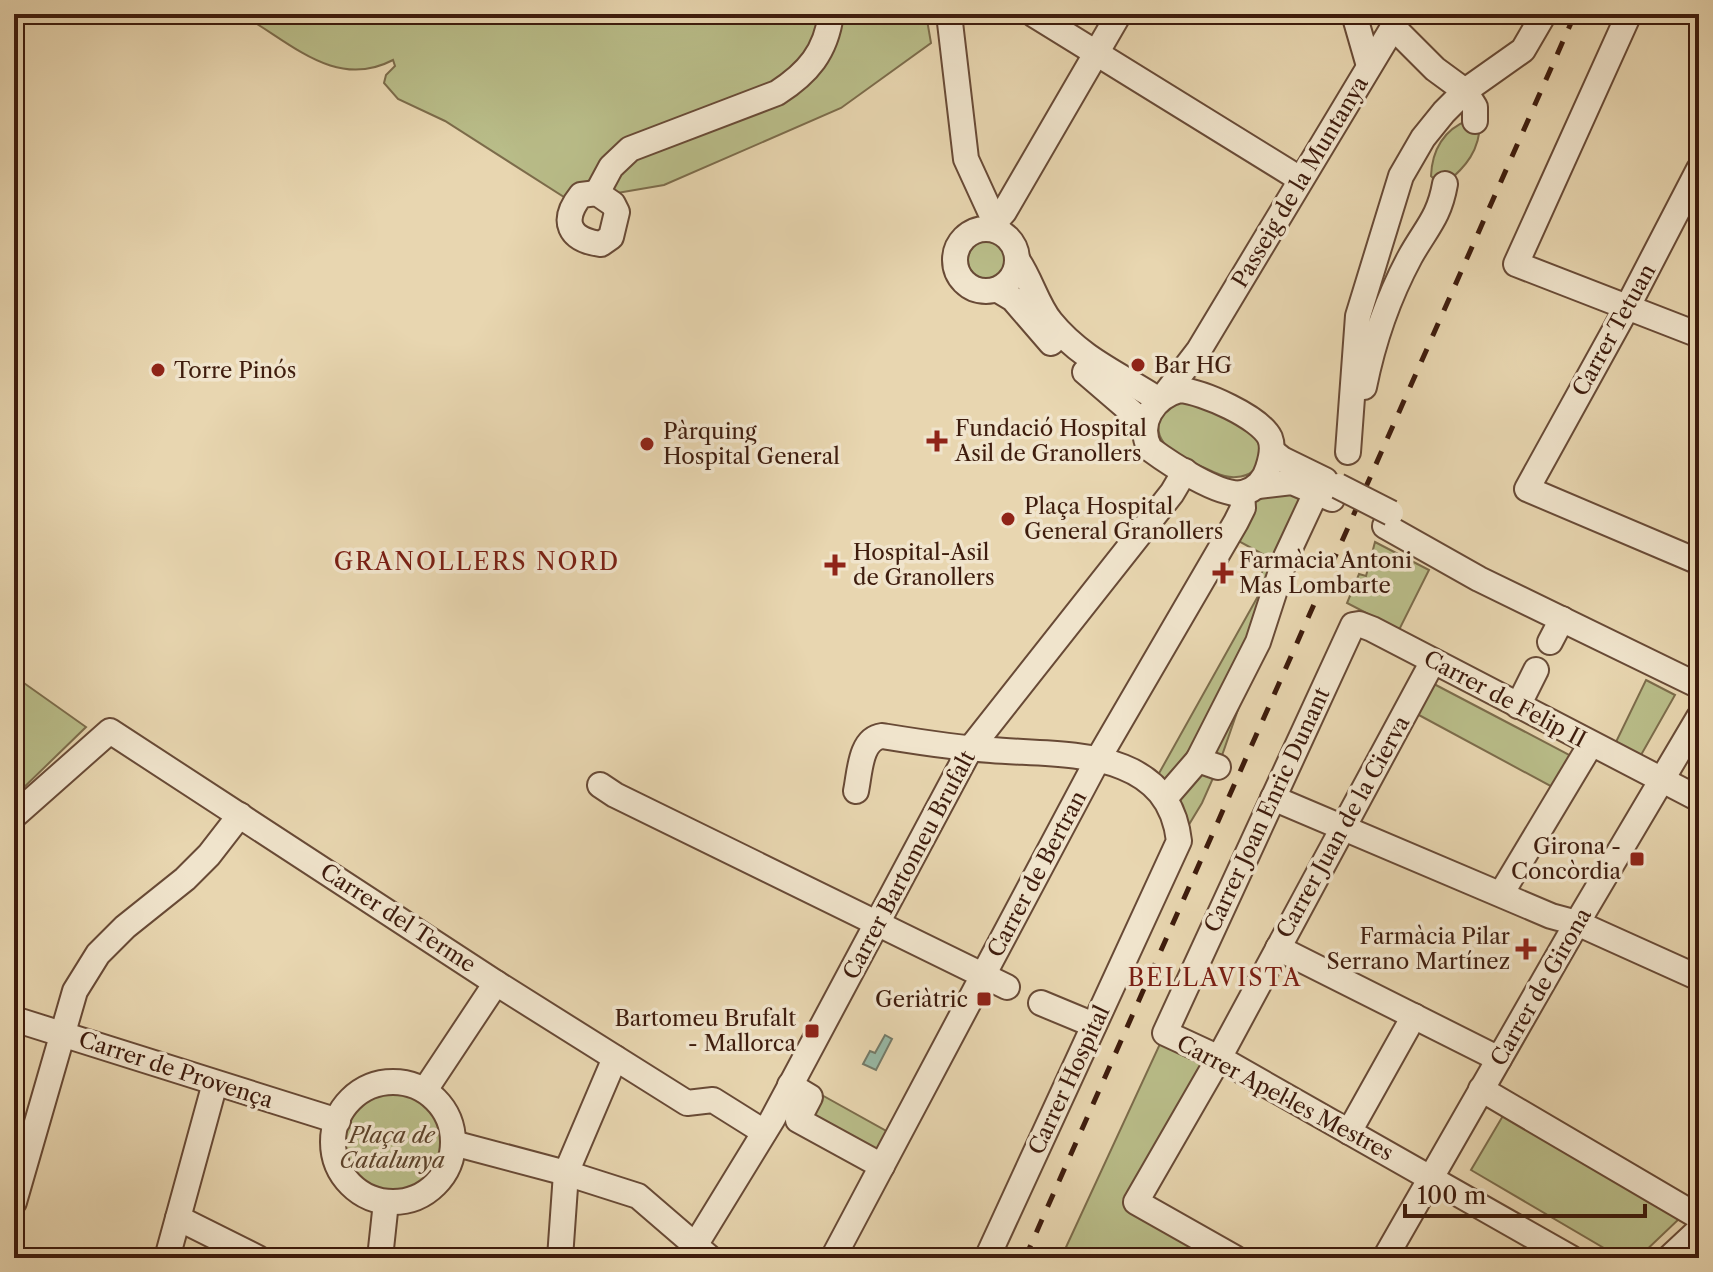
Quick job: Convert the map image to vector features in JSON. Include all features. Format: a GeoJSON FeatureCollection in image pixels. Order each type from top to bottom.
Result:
{"type":"FeatureCollection","features":[{"type":"Feature","properties":{"kind":"street"},"geometry":{"type":"LineString","coordinates":[[597,193],[611,167],[630,149],[777,93],[799,79],[815,62],[826,41],[831,14]]}},
{"type":"Feature","properties":{"kind":"street"},"geometry":{"type":"LineString","coordinates":[[949,14],[972,197],[970,233],[958,248],[955,266],[958,274],[976,290],[998,290],[1013,299],[1052,344],[1106,388],[1135,415],[1144,428]]}},
{"type":"Feature","properties":{"kind":"street"},"geometry":{"type":"LineString","coordinates":[[1033,14],[1300,179]]}},
{"type":"Feature","properties":{"kind":"street"},"geometry":{"type":"LineString","coordinates":[[997,227],[1119,14]]}},
{"type":"Feature","properties":{"kind":"street"},"geometry":{"type":"LineString","coordinates":[[1354,14],[1369,66]]}},
{"type":"Feature","properties":{"kind":"street"},"geometry":{"type":"LineString","coordinates":[[1348,452],[1358,316],[1392,200],[1408,161],[1423,138],[1465,91],[1523,50],[1544,14]]}},
{"type":"Feature","properties":{"kind":"street"},"geometry":{"type":"LineString","coordinates":[[1629,14],[1516,264],[1699,335]]}},
{"type":"Feature","properties":{"kind":"street"},"geometry":{"type":"LineString","coordinates":[[1397,20],[1435,69],[1465,91],[1475,107],[1475,121]]}},
{"type":"Feature","properties":{"kind":"street","name":"Passeig de la Muntanya"},"geometry":{"type":"LineString","coordinates":[[1163,397],[1199,350],[1397,20]]}},
{"type":"Feature","properties":{"kind":"street"},"geometry":{"type":"LineString","coordinates":[[966,159],[997,227],[1013,243],[1018,261],[1049,320],[1074,346],[1115,375],[1163,397]]}},
{"type":"Feature","properties":{"kind":"street","name":"Carrer Tetuan"},"geometry":{"type":"LineString","coordinates":[[1699,169],[1527,489],[1699,562]]}},
{"type":"Feature","properties":{"kind":"street"},"geometry":{"type":"LineString","coordinates":[[856,791],[867,744],[873,737],[882,736],[970,749],[1098,759],[1132,771],[1153,784],[1166,797],[1208,763],[1258,642],[1285,559],[1330,490],[1348,452],[1356,432],[1379,327],[1411,255],[1437,215],[1445,184]]}},
{"type":"Feature","properties":{"kind":"street"},"geometry":{"type":"LineString","coordinates":[[970,233],[997,227]]}},
{"type":"Feature","properties":{"kind":"street"},"geometry":{"type":"LineString","coordinates":[[998,290],[1012,279],[1018,261]]}},
{"type":"Feature","properties":{"kind":"street"},"geometry":{"type":"LineString","coordinates":[[1199,350],[1196,368],[1201,394]]}},
{"type":"Feature","properties":{"kind":"street"},"geometry":{"type":"LineString","coordinates":[[1250,489],[1267,473],[1272,451],[1269,437],[1258,424],[1201,394],[1180,390],[1163,397],[1147,418],[1145,440],[1150,449],[1185,471],[1219,489],[1250,489],[1283,481],[1330,490]]}},
{"type":"Feature","properties":{"kind":"street"},"geometry":{"type":"LineString","coordinates":[[1272,451],[1330,490],[1388,519],[1447,543],[1519,597],[1699,686]]}},
{"type":"Feature","properties":{"kind":"street","name":"Carrer Bartomeu Brufalt"},"geometry":{"type":"LineString","coordinates":[[703,1251],[970,749],[1172,493],[1185,471]]}},
{"type":"Feature","properties":{"kind":"street","name":"Carrer de Bertran"},"geometry":{"type":"LineString","coordinates":[[833,1258],[1098,759],[1236,522],[1250,489]]}},
{"type":"Feature","properties":{"kind":"street"},"geometry":{"type":"LineString","coordinates":[[1550,642],[1562,619]]}},
{"type":"Feature","properties":{"kind":"street","name":"Carrer de Felip II"},"geometry":{"type":"LineString","coordinates":[[1349,631],[1353,625],[1362,625],[1699,799]]}},
{"type":"Feature","properties":{"kind":"street","name":"Carrer Joan Enric Dunant"},"geometry":{"type":"LineString","coordinates":[[1165,1033],[1349,631]]}},
{"type":"Feature","properties":{"kind":"street","name":"Carrer Juan de la Cierva"},"geometry":{"type":"LineString","coordinates":[[1235,1258],[1136,1202],[1219,1058],[1433,661]]}},
{"type":"Feature","properties":{"kind":"street"},"geometry":{"type":"LineString","coordinates":[[1518,706],[1536,670]]}},
{"type":"Feature","properties":{"kind":"street","name":"Carrer de Girona"},"geometry":{"type":"LineString","coordinates":[[1385,1258],[1699,717]]}},
{"type":"Feature","properties":{"kind":"street","name":"Carrer del Terme"},"geometry":{"type":"LineString","coordinates":[[14,816],[110,731],[496,983],[687,1103],[713,1100],[764,1132]]}},
{"type":"Feature","properties":{"kind":"street"},"geometry":{"type":"LineString","coordinates":[[1501,894],[1591,744]]}},
{"type":"Feature","properties":{"kind":"street"},"geometry":{"type":"LineString","coordinates":[[600,785],[1007,987]]}},
{"type":"Feature","properties":{"kind":"street","name":"Carrer Hospital"},"geometry":{"type":"LineString","coordinates":[[987,1258],[1179,841],[1176,819],[1166,797]]}},
{"type":"Feature","properties":{"kind":"street"},"geometry":{"type":"LineString","coordinates":[[1273,798],[1551,916],[1577,923],[1699,978]]}},
{"type":"Feature","properties":{"kind":"street"},"geometry":{"type":"LineString","coordinates":[[14,1202],[75,991],[98,954],[125,927],[185,879],[209,855],[240,815]]}},
{"type":"Feature","properties":{"kind":"street"},"geometry":{"type":"LineString","coordinates":[[1278,948],[1499,1059]]}},
{"type":"Feature","properties":{"kind":"street"},"geometry":{"type":"LineString","coordinates":[[425,1090],[496,983]]}},
{"type":"Feature","properties":{"kind":"street"},"geometry":{"type":"LineString","coordinates":[[1041,1003],[1094,1025]]}},
{"type":"Feature","properties":{"kind":"street"},"geometry":{"type":"LineString","coordinates":[[1349,1132],[1414,1016]]}},
{"type":"Feature","properties":{"kind":"street","name":"Carrer de Provença"},"geometry":{"type":"LineString","coordinates":[[14,1019],[338,1121]]}},
{"type":"Feature","properties":{"kind":"street","name":"Carrer Apel·les Mestres"},"geometry":{"type":"LineString","coordinates":[[1165,1033],[1219,1058],[1571,1258]]}},
{"type":"Feature","properties":{"kind":"street"},"geometry":{"type":"LineString","coordinates":[[560,1258],[566,1173],[615,1058]]}},
{"type":"Feature","properties":{"kind":"street"},"geometry":{"type":"LineString","coordinates":[[395,1082],[425,1090],[446,1113],[453,1143],[450,1163],[444,1175],[429,1191],[413,1199],[386,1202],[354,1188],[340,1171],[333,1139],[349,1101],[376,1085],[395,1082]]}},
{"type":"Feature","properties":{"kind":"street"},"geometry":{"type":"LineString","coordinates":[[167,1258],[215,1083]]}},
{"type":"Feature","properties":{"kind":"street"},"geometry":{"type":"LineString","coordinates":[[790,1085],[810,1097],[798,1120],[882,1166]]}},
{"type":"Feature","properties":{"kind":"street"},"geometry":{"type":"LineString","coordinates":[[1481,1089],[1699,1217]]}},
{"type":"Feature","properties":{"kind":"street"},"geometry":{"type":"LineString","coordinates":[[453,1143],[638,1196],[703,1251]]}},
{"type":"Feature","properties":{"kind":"street"},"geometry":{"type":"LineString","coordinates":[[380,1258],[386,1202]]}},
{"type":"Feature","properties":{"kind":"street"},"geometry":{"type":"LineString","coordinates":[[178,1218],[258,1258]]}},
{"type":"Feature","properties":{"kind":"street"},"geometry":{"type":"LineString","coordinates":[[1677,1256],[1699,1230]]}},
{"type":"Feature","properties":{"kind":"green space"},"geometry":{"type":"Polygon","coordinates":[[[240,14],[405,14],[410,21],[411,14],[926,14],[931,43],[841,108],[664,185],[588,198],[564,197],[445,121],[398,99],[384,83],[386,75],[395,66],[393,60],[371,68],[351,70],[332,66],[294,48],[240,14]]]}},
{"type":"Feature","properties":{"kind":"green space"},"geometry":{"type":"Polygon","coordinates":[[[1469,120],[1480,122],[1474,149],[1453,178],[1445,184],[1438,183],[1431,176],[1437,149],[1446,135],[1469,120]]]}},
{"type":"Feature","properties":{"kind":"green space"},"geometry":{"type":"Polygon","coordinates":[[[987,241],[1000,247],[1006,260],[1000,273],[987,279],[974,273],[968,260],[974,247],[987,241]]]}},
{"type":"Feature","properties":{"kind":"green space"},"geometry":{"type":"Polygon","coordinates":[[[1184,402],[1227,419],[1256,439],[1261,458],[1253,471],[1236,477],[1226,476],[1187,460],[1168,447],[1158,430],[1160,419],[1164,412],[1184,402]]]}},
{"type":"Feature","properties":{"kind":"green space"},"geometry":{"type":"Polygon","coordinates":[[[1272,489],[1318,498],[1300,531],[1218,767],[1202,803],[1179,841],[1153,784],[1262,589],[1257,585],[1268,557],[1231,537],[1257,496],[1272,489]]]}},
{"type":"Feature","properties":{"kind":"green space"},"geometry":{"type":"Polygon","coordinates":[[[1375,542],[1429,570],[1399,630],[1347,603],[1359,574],[1366,576],[1375,542]]]}},
{"type":"Feature","properties":{"kind":"green space"},"geometry":{"type":"Polygon","coordinates":[[[14,676],[86,727],[14,797],[14,676]]]}},
{"type":"Feature","properties":{"kind":"green space"},"geometry":{"type":"Polygon","coordinates":[[[1646,680],[1675,695],[1641,755],[1615,744],[1646,680]]]}},
{"type":"Feature","properties":{"kind":"green space"},"geometry":{"type":"Polygon","coordinates":[[[1434,684],[1577,759],[1556,789],[1417,714],[1434,684]]]}},
{"type":"Feature","properties":{"kind":"green space"},"geometry":{"type":"Polygon","coordinates":[[[1165,1033],[1219,1058],[1136,1202],[1235,1258],[1061,1258],[1165,1033]]]}},
{"type":"Feature","properties":{"kind":"green space"},"geometry":{"type":"Polygon","coordinates":[[[793,1079],[897,1137],[881,1169],[776,1112],[793,1079]]]}},
{"type":"Feature","properties":{"kind":"green space","name":"Plaça de Catalunya"},"geometry":{"type":"Polygon","coordinates":[[[392,1091],[414,1095],[433,1107],[445,1126],[449,1148],[445,1170],[433,1189],[414,1201],[392,1205],[370,1201],[351,1189],[339,1170],[335,1148],[339,1126],[351,1107],[370,1095],[392,1091]]]}},
{"type":"Feature","properties":{"kind":"green space"},"geometry":{"type":"Polygon","coordinates":[[[1504,1114],[1680,1218],[1638,1258],[1621,1258],[1471,1170],[1504,1114]]]}},
{"type":"Feature","properties":{"kind":"shaded area"},"geometry":{"type":"Polygon","coordinates":[[[885,1035],[892,1039],[876,1070],[863,1064],[870,1051],[875,1053],[885,1035]]]}},
{"type":"Feature","properties":{"kind":"railway"},"geometry":{"type":"LineString","coordinates":[[1025,1258],[1575,14]]}},
{"type":"Feature","properties":{"kind":"place","name":"Bar HG"},"geometry":{"type":"Point","coordinates":[1138,365]}},
{"type":"Feature","properties":{"kind":"place","name":"Torre Pinós"},"geometry":{"type":"Point","coordinates":[158,370]}},
{"type":"Feature","properties":{"kind":"place","name":"Fundació Hospital Asil de Granollers"},"geometry":{"type":"Point","coordinates":[937,441]}},
{"type":"Feature","properties":{"kind":"place","name":"Pàrquing Hospital General"},"geometry":{"type":"Point","coordinates":[647,444]}},
{"type":"Feature","properties":{"kind":"place","name":"Plaça Hospital General Granollers"},"geometry":{"type":"Point","coordinates":[1008,519]}},
{"type":"Feature","properties":{"kind":"place","name":"Hospital-Asil de Granollers"},"geometry":{"type":"Point","coordinates":[835,565]}},
{"type":"Feature","properties":{"kind":"place","name":"Farmàcia Antoni Mas Lombarte"},"geometry":{"type":"Point","coordinates":[1223,573]}},
{"type":"Feature","properties":{"kind":"place","name":"Girona - Concòrdia"},"geometry":{"type":"Point","coordinates":[1637,859]}},
{"type":"Feature","properties":{"kind":"place","name":"Farmàcia Pilar Serrano Martínez"},"geometry":{"type":"Point","coordinates":[1526,949]}},
{"type":"Feature","properties":{"kind":"place","name":"Geriàtric"},"geometry":{"type":"Point","coordinates":[984,999]}},
{"type":"Feature","properties":{"kind":"place","name":"Bartomeu Brufalt - Mallorca"},"geometry":{"type":"Point","coordinates":[812,1031]}},
{"type":"Feature","properties":{"kind":"district","name":"GRANOLLERS NORD"},"geometry":{"type":"Point","coordinates":[477,561]}},
{"type":"Feature","properties":{"kind":"district","name":"BELLAVISTA"},"geometry":{"type":"Point","coordinates":[1215,977]}}]}
